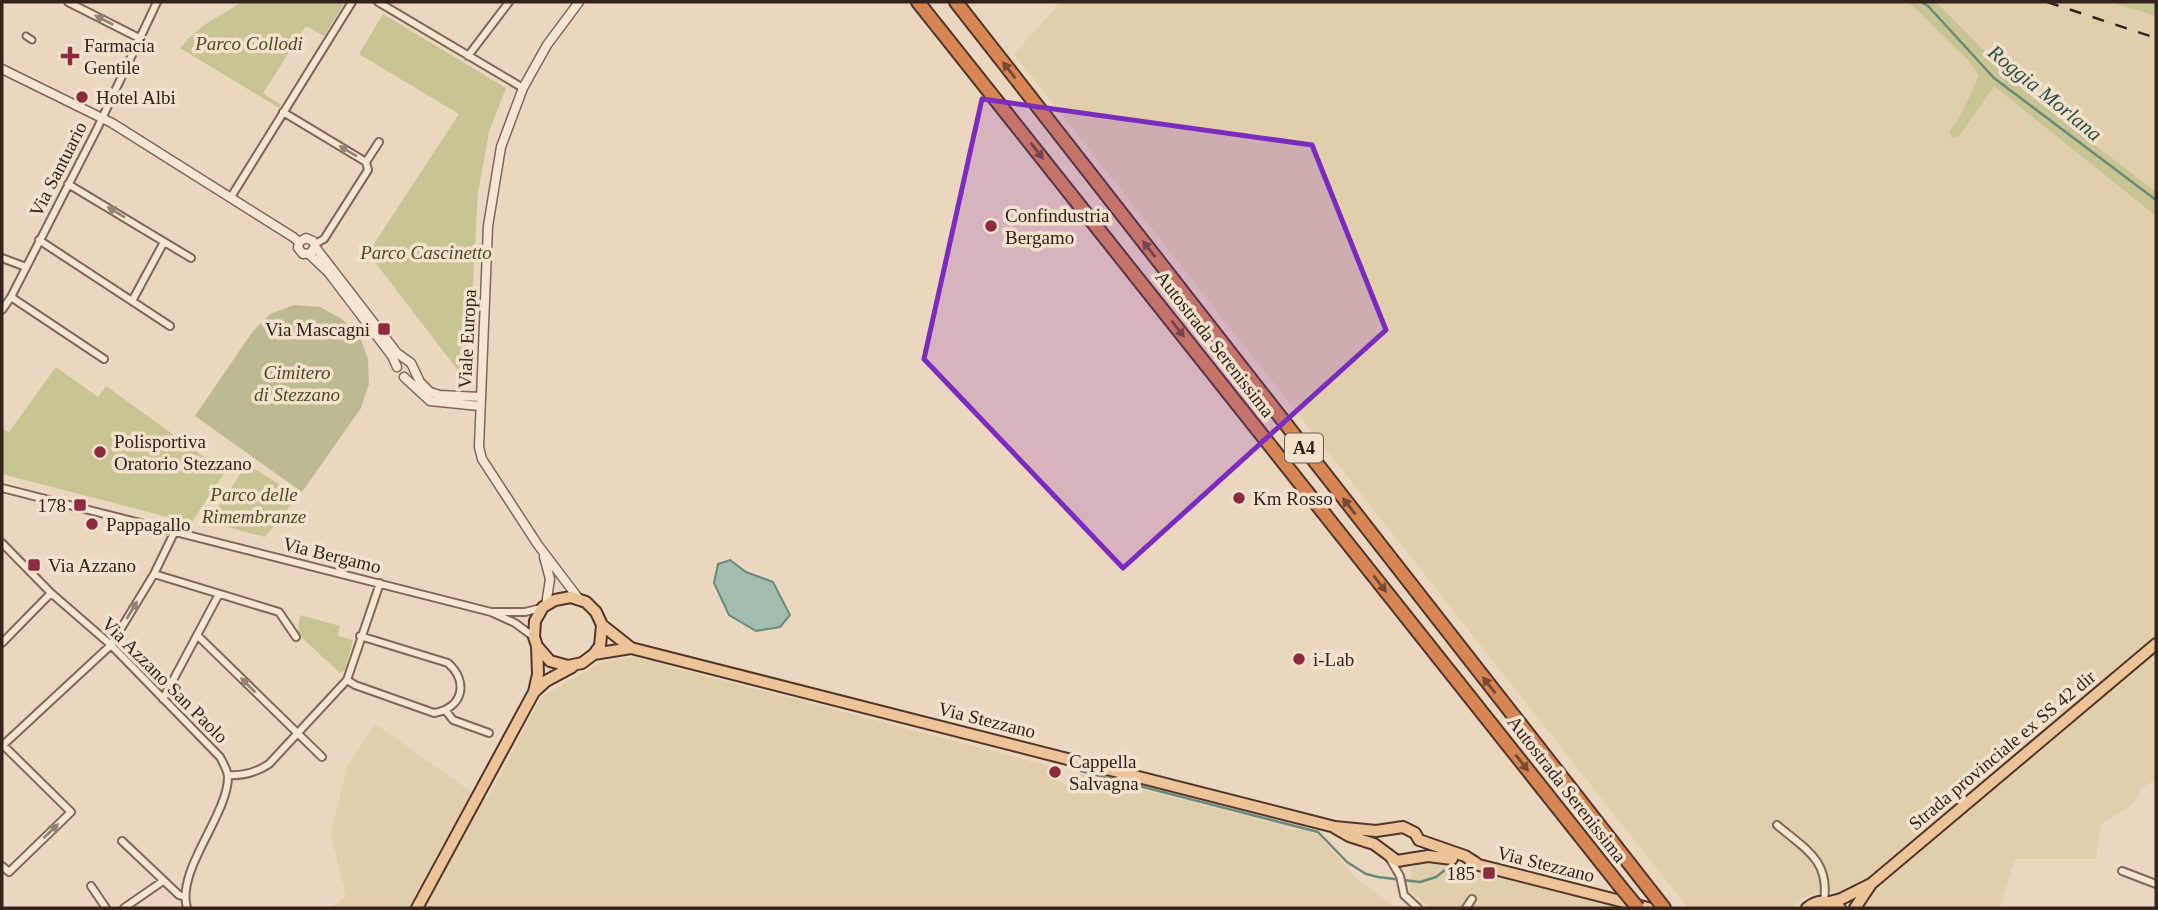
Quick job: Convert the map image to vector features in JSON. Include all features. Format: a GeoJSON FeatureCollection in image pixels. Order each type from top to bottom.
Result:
{"type":"FeatureCollection","features":[{"type":"Feature","properties":{"kind":"highway","name":"Autostrada Serenissima"},"geometry":{"type":"LineString","coordinates":[[918,2],[1638,908]]}},
{"type":"Feature","properties":{"kind":"highway","name":"Autostrada Serenissima"},"geometry":{"type":"LineString","coordinates":[[956,2],[1664,908]]}},
{"type":"Feature","properties":{"kind":"main road"},"geometry":{"type":"LineString","coordinates":[[575,665],[556,664],[545,657],[536,642],[535,621],[544,606],[563,597],[579,599]]}},
{"type":"Feature","properties":{"kind":"main road","name":"Via Stezzano"},"geometry":{"type":"LineString","coordinates":[[579,599],[592,606],[602,625],[631,648]]}},
{"type":"Feature","properties":{"kind":"main road"},"geometry":{"type":"LineString","coordinates":[[594,654],[600,646],[602,625]]}},
{"type":"Feature","properties":{"kind":"main road","name":"Via Stezzano"},"geometry":{"type":"LineString","coordinates":[[417,908],[534,692],[538,674],[536,642]]}},
{"type":"Feature","properties":{"kind":"main road","name":"Strada provinciale ex SS 42 dir"},"geometry":{"type":"LineString","coordinates":[[1827,902],[1841,899],[1871,884],[2156,644]]}},
{"type":"Feature","properties":{"kind":"main road","name":"Via Stezzano"},"geometry":{"type":"LineString","coordinates":[[534,692],[546,681],[594,654],[631,648],[1335,827],[1376,831],[1410,828],[1419,840],[1465,856],[1476,863]]}},
{"type":"Feature","properties":{"kind":"main road","name":"Via Stezzano"},"geometry":{"type":"LineString","coordinates":[[1335,827],[1349,836],[1374,844],[1397,861],[1442,856],[1648,908]]}},
{"type":"Feature","properties":{"kind":"main road"},"geometry":{"type":"LineString","coordinates":[[1390,857],[1384,841],[1388,833],[1398,827]]}},
{"type":"Feature","properties":{"kind":"main road"},"geometry":{"type":"LineString","coordinates":[[1411,859],[1418,850],[1419,840]]}},
{"type":"Feature","properties":{"kind":"main road","name":"Strada provinciale ex SS 42 dir"},"geometry":{"type":"LineString","coordinates":[[1855,908],[1871,884]]}},
{"type":"Feature","properties":{"kind":"main road"},"geometry":{"type":"LineString","coordinates":[[1807,908],[1817,902],[1827,902],[1840,908]]}},
{"type":"Feature","properties":{"kind":"street"},"geometry":{"type":"LineString","coordinates":[[68,2],[141,39]]}},
{"type":"Feature","properties":{"kind":"street","name":"Via Santuario"},"geometry":{"type":"LineString","coordinates":[[2,310],[102,118],[157,2]]}},
{"type":"Feature","properties":{"kind":"street"},"geometry":{"type":"LineString","coordinates":[[231,197],[352,2]]}},
{"type":"Feature","properties":{"kind":"street"},"geometry":{"type":"LineString","coordinates":[[378,2],[523,88]]}},
{"type":"Feature","properties":{"kind":"street"},"geometry":{"type":"LineString","coordinates":[[468,56],[509,2]]}},
{"type":"Feature","properties":{"kind":"street","name":"Viale Europa"},"geometry":{"type":"LineString","coordinates":[[579,2],[547,45],[523,88],[501,147],[488,226],[479,401],[479,447],[482,459],[541,548],[579,599]]}},
{"type":"Feature","properties":{"kind":"street"},"geometry":{"type":"LineString","coordinates":[[26,36],[32,40]]}},
{"type":"Feature","properties":{"kind":"street"},"geometry":{"type":"LineString","coordinates":[[2,69],[102,118],[299,242]]}},
{"type":"Feature","properties":{"kind":"street"},"geometry":{"type":"LineString","coordinates":[[283,112],[366,162],[368,170],[309,254]]}},
{"type":"Feature","properties":{"kind":"street"},"geometry":{"type":"LineString","coordinates":[[366,162],[379,142]]}},
{"type":"Feature","properties":{"kind":"street"},"geometry":{"type":"LineString","coordinates":[[68,184],[191,258]]}},
{"type":"Feature","properties":{"kind":"street"},"geometry":{"type":"LineString","coordinates":[[306,237],[317,243],[397,353],[411,363],[420,383],[430,392],[479,401],[430,401],[398,373],[392,356],[341,288],[322,265],[309,254],[301,253],[299,242],[306,237]]}},
{"type":"Feature","properties":{"kind":"street"},"geometry":{"type":"LineString","coordinates":[[39,240],[170,326]]}},
{"type":"Feature","properties":{"kind":"street"},"geometry":{"type":"LineString","coordinates":[[132,301],[164,242]]}},
{"type":"Feature","properties":{"kind":"street"},"geometry":{"type":"LineString","coordinates":[[2,258],[26,267]]}},
{"type":"Feature","properties":{"kind":"street"},"geometry":{"type":"LineString","coordinates":[[10,297],[104,359]]}},
{"type":"Feature","properties":{"kind":"street"},"geometry":{"type":"LineString","coordinates":[[397,367],[401,361],[406,360]]}},
{"type":"Feature","properties":{"kind":"street"},"geometry":{"type":"LineString","coordinates":[[404,377],[409,376],[413,368]]}},
{"type":"Feature","properties":{"kind":"street","name":"Via Bergamo"},"geometry":{"type":"LineString","coordinates":[[2,488],[491,612],[514,623],[536,642]]}},
{"type":"Feature","properties":{"kind":"street"},"geometry":{"type":"LineString","coordinates":[[2,866],[9,872],[71,812],[2,746],[111,645],[154,574],[175,531]]}},
{"type":"Feature","properties":{"kind":"street","name":"Via Azzano San Paolo"},"geometry":{"type":"LineString","coordinates":[[3,547],[111,645],[220,757],[228,775],[226,790],[195,859],[185,897],[187,908]]}},
{"type":"Feature","properties":{"kind":"street"},"geometry":{"type":"LineString","coordinates":[[541,548],[550,579],[544,606]]}},
{"type":"Feature","properties":{"kind":"street"},"geometry":{"type":"LineString","coordinates":[[154,574],[279,612],[296,637]]}},
{"type":"Feature","properties":{"kind":"street"},"geometry":{"type":"LineString","coordinates":[[228,775],[260,770],[269,764],[346,680],[380,583]]}},
{"type":"Feature","properties":{"kind":"street"},"geometry":{"type":"LineString","coordinates":[[2,643],[51,593]]}},
{"type":"Feature","properties":{"kind":"street"},"geometry":{"type":"LineString","coordinates":[[163,699],[219,594]]}},
{"type":"Feature","properties":{"kind":"street","name":"Via Bergamo"},"geometry":{"type":"LineString","coordinates":[[491,612],[525,612],[544,606]]}},
{"type":"Feature","properties":{"kind":"street"},"geometry":{"type":"LineString","coordinates":[[197,635],[322,757]]}},
{"type":"Feature","properties":{"kind":"street"},"geometry":{"type":"LineString","coordinates":[[346,680],[434,713],[446,710],[459,696],[457,671],[448,663],[360,636]]}},
{"type":"Feature","properties":{"kind":"street"},"geometry":{"type":"LineString","coordinates":[[446,710],[453,720],[489,733]]}},
{"type":"Feature","properties":{"kind":"street"},"geometry":{"type":"LineString","coordinates":[[1777,825],[1823,869],[1827,902]]}},
{"type":"Feature","properties":{"kind":"street"},"geometry":{"type":"LineString","coordinates":[[122,841],[163,881],[185,897]]}},
{"type":"Feature","properties":{"kind":"street"},"geometry":{"type":"LineString","coordinates":[[1390,857],[1400,876],[1404,895],[1418,908]]}},
{"type":"Feature","properties":{"kind":"street"},"geometry":{"type":"LineString","coordinates":[[1400,876],[1411,859]]}},
{"type":"Feature","properties":{"kind":"street"},"geometry":{"type":"LineString","coordinates":[[2122,871],[2156,884]]}},
{"type":"Feature","properties":{"kind":"street"},"geometry":{"type":"LineString","coordinates":[[124,908],[163,881]]}},
{"type":"Feature","properties":{"kind":"street"},"geometry":{"type":"LineString","coordinates":[[90,886],[106,908]]}},
{"type":"Feature","properties":{"kind":"street"},"geometry":{"type":"LineString","coordinates":[[1466,908],[1472,899]]}},
{"type":"Feature","properties":{"kind":"highlighted area"},"geometry":{"type":"Polygon","coordinates":[[[982,99],[1312,145],[1386,330],[1123,568],[924,359],[982,99]]]}},
{"type":"Feature","properties":{"kind":"shaded area"},"geometry":{"type":"Polygon","coordinates":[[[1061,2],[2156,2],[2156,780],[2141,788],[2134,804],[2101,824],[2096,859],[2015,859],[2000,908],[1860,908],[1871,889],[1862,880],[1842,893],[1827,891],[1801,898],[1791,908],[1688,908],[1014,54],[1061,2]]]}},
{"type":"Feature","properties":{"kind":"shaded area"},"geometry":{"type":"Polygon","coordinates":[[[730,560],[746,572],[773,582],[790,615],[780,627],[756,631],[729,615],[714,583],[718,564],[730,560]]]}},
{"type":"Feature","properties":{"kind":"shaded area"},"geometry":{"type":"Polygon","coordinates":[[[634,657],[1053,767],[1049,777],[1074,788],[1077,773],[1319,835],[1356,878],[1396,908],[331,908],[346,896],[331,834],[347,767],[375,724],[472,792],[488,798],[541,697],[602,662],[634,657]]]}},
{"type":"Feature","properties":{"kind":"shaded area"},"geometry":{"type":"Polygon","coordinates":[[[1432,858],[1618,908],[1430,908],[1410,891],[1411,868],[1432,858]]]}},
{"type":"Feature","properties":{"kind":"green space","name":"Parco Collodi"},"geometry":{"type":"Polygon","coordinates":[[[242,2],[345,2],[324,36],[306,26],[263,93],[281,105],[279,108],[180,48],[202,27],[242,2]]]}},
{"type":"Feature","properties":{"kind":"green space"},"geometry":{"type":"Polygon","coordinates":[[[1906,2],[1936,2],[2023,90],[2156,192],[2156,216],[1994,86],[1960,135],[1952,138],[1949,132],[1960,117],[1979,76],[1969,61],[1906,2]]]}},
{"type":"Feature","properties":{"kind":"green space"},"geometry":{"type":"Polygon","coordinates":[[[2110,2],[2156,2],[2156,16],[2110,2]]]}},
{"type":"Feature","properties":{"kind":"green space","name":"Parco Cascinetto"},"geometry":{"type":"Polygon","coordinates":[[[383,14],[506,88],[489,132],[478,192],[468,374],[463,377],[368,253],[459,114],[359,54],[383,14]]]}},
{"type":"Feature","properties":{"kind":"green space","name":"Cimitero di Stezzano"},"geometry":{"type":"Polygon","coordinates":[[[294,305],[320,307],[342,319],[360,337],[368,359],[369,384],[361,408],[302,492],[195,416],[253,331],[270,314],[294,305]]]}},
{"type":"Feature","properties":{"kind":"green space","name":"Polisportiva Oratorio Stezzano"},"geometry":{"type":"Polygon","coordinates":[[[56,367],[98,397],[106,386],[225,472],[191,523],[2,474],[2,429],[9,432],[56,367]]]}},
{"type":"Feature","properties":{"kind":"green space","name":"Parco delle Rimembranze"},"geometry":{"type":"Polygon","coordinates":[[[247,464],[298,496],[265,537],[208,522],[247,464]]]}},
{"type":"Feature","properties":{"kind":"green space"},"geometry":{"type":"Polygon","coordinates":[[[300,615],[340,626],[338,636],[353,640],[345,670],[340,673],[298,634],[300,615]]]}},
{"type":"Feature","properties":{"kind":"waterway","name":"Roggia Morlana"},"geometry":{"type":"LineString","coordinates":[[1921,2],[1928,6],[1994,78],[2156,200]]}},
{"type":"Feature","properties":{"kind":"waterway"},"geometry":{"type":"LineString","coordinates":[[1081,771],[1318,832],[1347,862],[1366,874],[1420,882],[1436,877],[1450,866]]}},
{"type":"Feature","properties":{"kind":"railway"},"geometry":{"type":"LineString","coordinates":[[2047,2],[2156,38]]}},
{"type":"Feature","properties":{"kind":"place","name":"Farmacia Gentile"},"geometry":{"type":"Point","coordinates":[70,56]}},
{"type":"Feature","properties":{"kind":"place","name":"Hotel Albi"},"geometry":{"type":"Point","coordinates":[82,97]}},
{"type":"Feature","properties":{"kind":"place","name":"Confindustria Bergamo"},"geometry":{"type":"Point","coordinates":[991,226]}},
{"type":"Feature","properties":{"kind":"place","name":"Via Mascagni"},"geometry":{"type":"Point","coordinates":[384,329]}},
{"type":"Feature","properties":{"kind":"place","name":"Polisportiva Oratorio Stezzano"},"geometry":{"type":"Point","coordinates":[100,452]}},
{"type":"Feature","properties":{"kind":"place","name":"Km Rosso"},"geometry":{"type":"Point","coordinates":[1239,498]}},
{"type":"Feature","properties":{"kind":"place","name":"178"},"geometry":{"type":"Point","coordinates":[80,505]}},
{"type":"Feature","properties":{"kind":"place","name":"Pappagallo"},"geometry":{"type":"Point","coordinates":[92,524]}},
{"type":"Feature","properties":{"kind":"place","name":"Via Azzano"},"geometry":{"type":"Point","coordinates":[34,565]}},
{"type":"Feature","properties":{"kind":"place","name":"i-Lab"},"geometry":{"type":"Point","coordinates":[1299,659]}},
{"type":"Feature","properties":{"kind":"place","name":"Cappella Salvagna"},"geometry":{"type":"Point","coordinates":[1055,772]}},
{"type":"Feature","properties":{"kind":"place","name":"185"},"geometry":{"type":"Point","coordinates":[1489,873]}}]}
